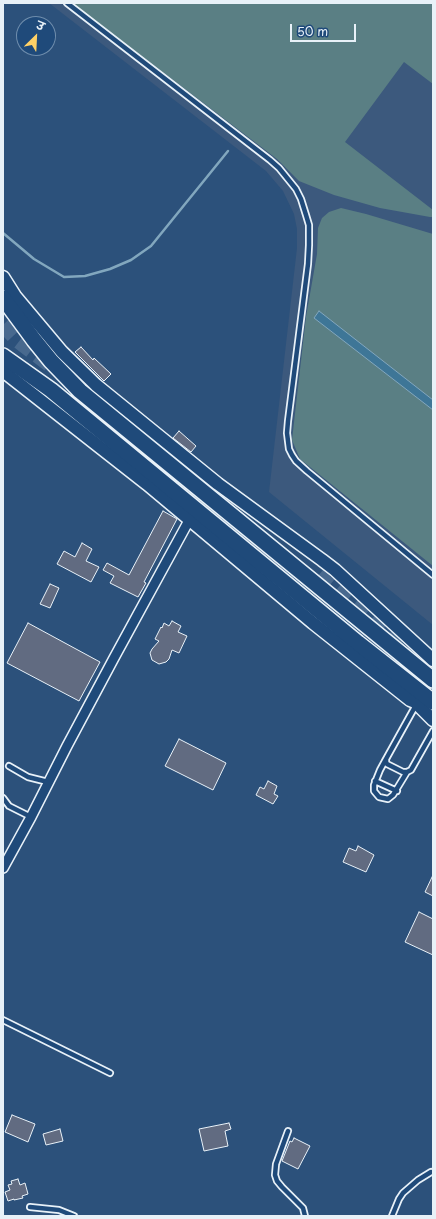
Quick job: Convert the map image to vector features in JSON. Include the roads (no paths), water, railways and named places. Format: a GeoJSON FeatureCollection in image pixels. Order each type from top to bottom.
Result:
{"type":"FeatureCollection","features":[{"type":"Feature","properties":{"kind":"highway"},"geometry":{"type":"LineString","coordinates":[[3,298],[51,361],[95,404],[146,444],[433,680]]}},
{"type":"Feature","properties":{"kind":"highway"},"geometry":{"type":"LineString","coordinates":[[3,356],[51,390],[193,514],[358,643],[422,700]]}},
{"type":"Feature","properties":{"kind":"street"},"geometry":{"type":"LineString","coordinates":[[3,277],[14,296],[62,352],[96,385],[218,484],[335,570],[433,660]]}},
{"type":"Feature","properties":{"kind":"street"},"geometry":{"type":"LineString","coordinates":[[3,371],[147,484],[193,514],[114,658],[3,868]]}},
{"type":"Feature","properties":{"kind":"street"},"geometry":{"type":"LineString","coordinates":[[422,700],[433,720]]}},
{"type":"Feature","properties":{"kind":"lane"},"geometry":{"type":"LineString","coordinates":[[67,3],[280,168],[296,189],[303,203],[309,225],[309,245],[307,272],[288,421],[287,441],[289,449],[296,461],[307,471],[433,575]]}},
{"type":"Feature","properties":{"kind":"lane"},"geometry":{"type":"LineString","coordinates":[[422,700],[386,759],[375,781],[374,791],[379,797],[388,799],[397,791],[407,772],[411,770],[433,731]]}},
{"type":"Feature","properties":{"kind":"lane"},"geometry":{"type":"LineString","coordinates":[[386,759],[386,762],[390,766],[403,772],[407,772]]}},
{"type":"Feature","properties":{"kind":"lane"},"geometry":{"type":"LineString","coordinates":[[9,766],[28,777],[48,782]]}},
{"type":"Feature","properties":{"kind":"lane"},"geometry":{"type":"LineString","coordinates":[[375,781],[397,791]]}},
{"type":"Feature","properties":{"kind":"lane"},"geometry":{"type":"LineString","coordinates":[[3,798],[9,806],[31,817]]}},
{"type":"Feature","properties":{"kind":"lane"},"geometry":{"type":"LineString","coordinates":[[3,1020],[110,1074]]}},
{"type":"Feature","properties":{"kind":"lane"},"geometry":{"type":"LineString","coordinates":[[288,1131],[276,1164],[275,1175],[277,1181],[282,1187],[303,1208],[305,1216]]}},
{"type":"Feature","properties":{"kind":"lane"},"geometry":{"type":"LineString","coordinates":[[392,1216],[403,1193],[418,1180],[432,1172]]}},
{"type":"Feature","properties":{"kind":"lane"},"geometry":{"type":"LineString","coordinates":[[30,1207],[59,1210],[74,1216]]}},
{"type":"Feature","properties":{"kind":"waterway"},"geometry":{"type":"LineString","coordinates":[[3,233],[34,259],[64,277],[85,276],[110,269],[131,260],[151,246],[228,151]]}},
{"type":"Feature","properties":{"kind":"tunnel"},"geometry":{"type":"LineString","coordinates":[[3,325],[18,341],[51,366]]}},
{"type":"Feature","properties":{"kind":"tunnel"},"geometry":{"type":"LineString","coordinates":[[318,576],[433,669]]}}]}
